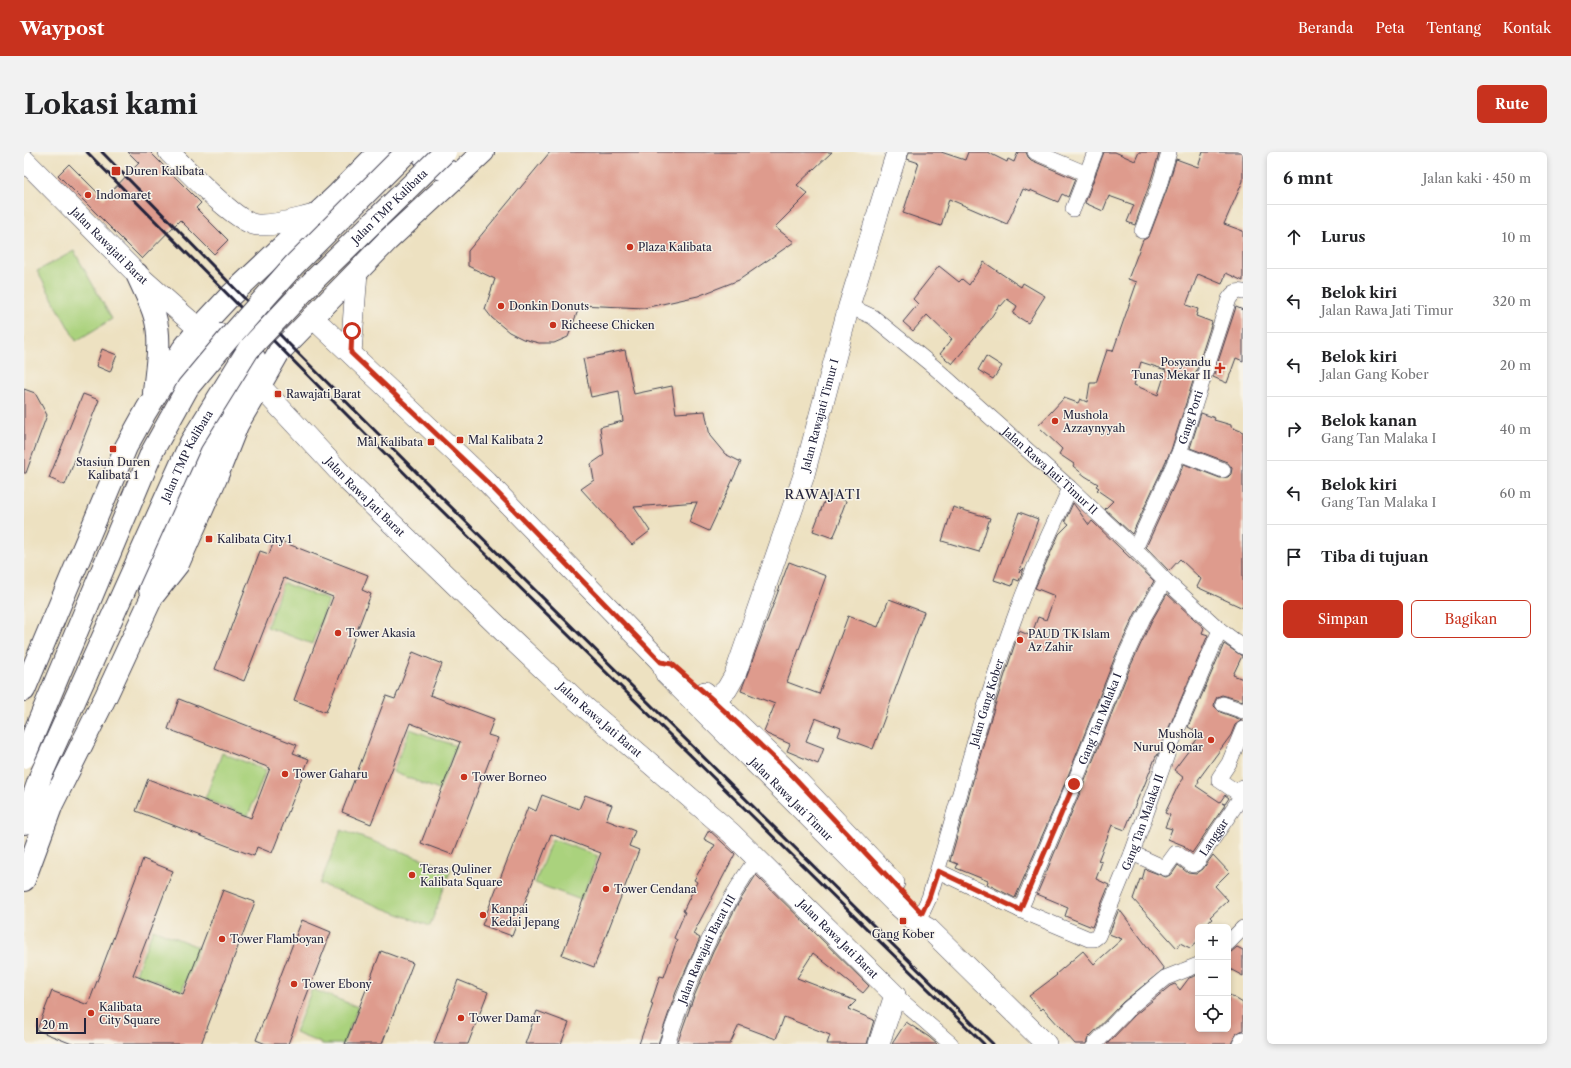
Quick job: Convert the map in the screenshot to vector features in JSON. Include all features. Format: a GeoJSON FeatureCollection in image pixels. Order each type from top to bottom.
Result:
{"type":"FeatureCollection","features":[{"type":"Feature","properties":{"kind":"main road"},"geometry":{"type":"LineString","coordinates":[[24,690],[126,447],[153,398],[184,349],[199,329],[230,297],[338,194],[379,152]]}},
{"type":"Feature","properties":{"kind":"main road"},"geometry":{"type":"LineString","coordinates":[[24,757],[152,452],[188,387],[294,265],[407,152]]}},
{"type":"Feature","properties":{"kind":"main road"},"geometry":{"type":"LineString","coordinates":[[420,152],[432,164],[441,169],[462,173]]}},
{"type":"Feature","properties":{"kind":"main road","name":"Jalan TMP Kalibata"},"geometry":{"type":"LineString","coordinates":[[24,823],[41,775],[191,442],[248,350],[315,279],[445,152]]}},
{"type":"Feature","properties":{"kind":"main road"},"geometry":{"type":"LineString","coordinates":[[24,880],[52,804],[106,696],[152,597],[178,564],[216,478],[237,425],[278,352],[387,241],[483,152]]}},
{"type":"Feature","properties":{"kind":"main road"},"geometry":{"type":"LineString","coordinates":[[338,194],[354,190],[363,191],[386,214],[390,225],[387,241]]}},
{"type":"Feature","properties":{"kind":"main road"},"geometry":{"type":"LineString","coordinates":[[137,274],[151,306],[158,331],[158,351],[153,398]]}},
{"type":"Feature","properties":{"kind":"main road"},"geometry":{"type":"LineString","coordinates":[[152,597],[150,590],[151,580],[169,534],[206,454],[253,375],[256,364],[254,356],[234,340],[220,335],[207,346],[182,375],[153,398]]}},
{"type":"Feature","properties":{"kind":"street"},"geometry":{"type":"LineString","coordinates":[[169,152],[224,206],[256,226],[281,223],[315,215]]}},
{"type":"Feature","properties":{"kind":"street","name":"Jalan Rawajati Timur I"},"geometry":{"type":"LineString","coordinates":[[710,707],[727,689],[735,675],[803,478],[850,306],[897,152]]}},
{"type":"Feature","properties":{"kind":"street"},"geometry":{"type":"LineString","coordinates":[[1035,152],[1087,174]]}},
{"type":"Feature","properties":{"kind":"street"},"geometry":{"type":"LineString","coordinates":[[1073,209],[1095,152]]}},
{"type":"Feature","properties":{"kind":"street"},"geometry":{"type":"LineString","coordinates":[[1142,231],[1159,186],[1169,152]]}},
{"type":"Feature","properties":{"kind":"street","name":"Jalan Rawajati Barat"},"geometry":{"type":"LineString","coordinates":[[24,160],[137,274],[199,329]]}},
{"type":"Feature","properties":{"kind":"street"},"geometry":{"type":"LineString","coordinates":[[351,353],[357,272]]}},
{"type":"Feature","properties":{"kind":"street","name":"Gang Porti"},"geometry":{"type":"LineString","coordinates":[[1135,549],[1179,453],[1229,299],[1233,293],[1238,291],[1243,292]]}},
{"type":"Feature","properties":{"kind":"street","name":"Jalan Rawa Jati Timur II"},"geometry":{"type":"LineString","coordinates":[[850,306],[873,317],[934,366],[1070,488],[1135,549],[1165,580],[1220,630],[1243,647]]}},
{"type":"Feature","properties":{"kind":"street","name":"Jalan Rawa Jati Timur"},"geometry":{"type":"LineString","coordinates":[[312,317],[487,482],[661,662],[672,664],[710,707],[793,776],[922,921],[1046,1044]]}},
{"type":"Feature","properties":{"kind":"street","name":"Jalan Rawa Jati Barat"},"geometry":{"type":"LineString","coordinates":[[259,384],[348,481],[505,633],[573,697],[731,833],[894,995],[951,1044]]}},
{"type":"Feature","properties":{"kind":"street"},"geometry":{"type":"LineString","coordinates":[[1179,453],[1223,470]]}},
{"type":"Feature","properties":{"kind":"street","name":"Jalan Gang Kober"},"geometry":{"type":"LineString","coordinates":[[922,921],[938,871],[966,768],[1016,613],[1026,586],[1070,488]]}},
{"type":"Feature","properties":{"kind":"street","name":"Gang Tan Malaka I"},"geometry":{"type":"LineString","coordinates":[[1020,910],[1074,784],[1123,661],[1143,618],[1165,580]]}},
{"type":"Feature","properties":{"kind":"street","name":"Gang Tan Malaka II"},"geometry":{"type":"LineString","coordinates":[[1020,910],[1089,939],[1094,939],[1098,936],[1132,853],[1169,749],[1220,630]]}},
{"type":"Feature","properties":{"kind":"street"},"geometry":{"type":"LineString","coordinates":[[1223,704],[1243,711]]}},
{"type":"Feature","properties":{"kind":"street","name":"Langgar"},"geometry":{"type":"LineString","coordinates":[[1132,853],[1165,868],[1176,853],[1194,865],[1196,864],[1242,795],[1219,780],[1219,778],[1229,763],[1243,729]]}},
{"type":"Feature","properties":{"kind":"street","name":"Jalan Rawajati Barat III"},"geometry":{"type":"LineString","coordinates":[[667,1044],[678,1010],[717,920],[736,887],[756,859]]}},
{"type":"Feature","properties":{"kind":"street"},"geometry":{"type":"LineString","coordinates":[[938,871],[1020,910]]}},
{"type":"Feature","properties":{"kind":"street"},"geometry":{"type":"LineString","coordinates":[[1231,940],[1243,928]]}},
{"type":"Feature","properties":{"kind":"street"},"geometry":{"type":"LineString","coordinates":[[1095,1044],[1129,1008],[1165,978],[1195,966]]}},
{"type":"Feature","properties":{"kind":"street"},"geometry":{"type":"LineString","coordinates":[[879,1044],[894,995]]}},
{"type":"Feature","properties":{"kind":"street"},"geometry":{"type":"LineString","coordinates":[[1240,1044],[1243,1039]]}},
{"type":"Feature","properties":{"kind":"green space"},"geometry":{"type":"Polygon","coordinates":[[[74,251],[112,319],[76,341],[37,271],[74,251]]]}},
{"type":"Feature","properties":{"kind":"green space"},"geometry":{"type":"Polygon","coordinates":[[[283,583],[329,600],[312,644],[267,627],[283,583]]]}},
{"type":"Feature","properties":{"kind":"green space"},"geometry":{"type":"Polygon","coordinates":[[[410,729],[456,746],[439,790],[393,772],[410,729]]]}},
{"type":"Feature","properties":{"kind":"green space"},"geometry":{"type":"Polygon","coordinates":[[[222,753],[266,770],[248,816],[205,799],[222,753]]]}},
{"type":"Feature","properties":{"kind":"green space"},"geometry":{"type":"Polygon","coordinates":[[[341,830],[451,869],[430,926],[320,884],[341,830]]]}},
{"type":"Feature","properties":{"kind":"green space"},"geometry":{"type":"Polygon","coordinates":[[[552,839],[598,856],[581,900],[535,883],[552,839]]]}},
{"type":"Feature","properties":{"kind":"green space"},"geometry":{"type":"Polygon","coordinates":[[[153,929],[198,947],[182,991],[136,973],[153,929]]]}},
{"type":"Feature","properties":{"kind":"green space"},"geometry":{"type":"Polygon","coordinates":[[[312,989],[358,1007],[343,1044],[323,1044],[295,1033],[312,989]]]}},
{"type":"Feature","properties":{"kind":"building"},"geometry":{"type":"Polygon","coordinates":[[[128,152],[150,152],[201,203],[196,208],[228,240],[214,254],[180,220],[142,259],[58,175],[69,164],[104,199],[139,163],[128,152]]]}},
{"type":"Feature","properties":{"kind":"building","name":"Plaza Kalibata"},"geometry":{"type":"Polygon","coordinates":[[[550,152],[832,152],[797,185],[808,194],[775,227],[794,242],[739,280],[698,296],[644,308],[580,305],[568,337],[554,343],[539,343],[523,339],[509,332],[492,318],[485,309],[495,279],[468,266],[468,251],[550,152]]]}},
{"type":"Feature","properties":{"kind":"building"},"geometry":{"type":"Polygon","coordinates":[[[909,152],[941,152],[965,160],[968,152],[987,152],[1007,162],[1008,159],[1014,162],[1018,152],[1026,152],[1031,160],[1075,179],[1068,197],[1062,194],[1058,202],[1030,190],[1030,192],[1023,189],[1007,224],[949,199],[941,226],[903,213],[919,163],[907,159],[909,152]]]}},
{"type":"Feature","properties":{"kind":"building"},"geometry":{"type":"Polygon","coordinates":[[[1104,152],[1115,152],[1135,161],[1139,152],[1153,152],[1159,154],[1135,225],[1127,222],[1134,205],[1109,196],[1103,211],[1085,203],[1104,152]]]}},
{"type":"Feature","properties":{"kind":"building"},"geometry":{"type":"Polygon","coordinates":[[[1203,152],[1243,152],[1243,181],[1224,224],[1243,231],[1243,281],[1226,273],[1222,284],[1198,274],[1186,305],[1198,309],[1196,316],[1212,322],[1171,450],[1132,534],[1105,509],[1113,501],[1097,490],[1099,488],[1096,486],[1098,484],[1085,476],[1073,466],[1074,464],[1059,454],[1062,449],[1038,426],[1064,398],[1078,403],[1080,399],[1087,402],[1090,383],[1096,383],[1107,350],[1113,351],[1137,282],[1128,279],[1143,240],[1150,234],[1167,189],[1176,159],[1198,167],[1203,152]],[[1141,362],[1134,385],[1158,395],[1166,370],[1141,362]]]}},
{"type":"Feature","properties":{"kind":"building"},"geometry":{"type":"Polygon","coordinates":[[[984,262],[1021,287],[1023,283],[1045,296],[1028,323],[1013,314],[1017,306],[1007,299],[1001,306],[999,305],[990,319],[952,364],[940,354],[952,339],[927,315],[913,331],[903,322],[918,304],[913,299],[939,266],[959,282],[962,279],[969,285],[984,262]]]}},
{"type":"Feature","properties":{"kind":"building"},"geometry":{"type":"Polygon","coordinates":[[[1236,307],[1243,310],[1243,361],[1236,358],[1227,383],[1213,377],[1236,307]]]}},
{"type":"Feature","properties":{"kind":"building"},"geometry":{"type":"Polygon","coordinates":[[[102,349],[117,355],[110,372],[96,366],[102,349]]]}},
{"type":"Feature","properties":{"kind":"building"},"geometry":{"type":"Polygon","coordinates":[[[625,350],[634,394],[672,386],[676,413],[705,411],[710,436],[725,454],[741,462],[709,531],[689,522],[697,502],[634,507],[650,531],[632,545],[581,489],[594,480],[591,464],[604,455],[600,427],[623,421],[619,391],[591,397],[583,359],[625,350]]]}},
{"type":"Feature","properties":{"kind":"building"},"geometry":{"type":"Polygon","coordinates":[[[986,356],[1002,366],[993,379],[978,370],[986,356]]]}},
{"type":"Feature","properties":{"kind":"building"},"geometry":{"type":"Polygon","coordinates":[[[24,389],[35,393],[47,415],[26,473],[24,473],[24,389]]]}},
{"type":"Feature","properties":{"kind":"building"},"geometry":{"type":"Polygon","coordinates":[[[83,394],[99,400],[65,485],[49,478],[83,394]]]}},
{"type":"Feature","properties":{"kind":"building"},"geometry":{"type":"Polygon","coordinates":[[[1201,413],[1215,418],[1214,420],[1231,425],[1231,427],[1243,432],[1243,608],[1197,587],[1201,579],[1180,559],[1169,571],[1146,547],[1184,464],[1220,478],[1228,477],[1231,474],[1232,468],[1227,462],[1190,448],[1201,413]]]}},
{"type":"Feature","properties":{"kind":"building"},"geometry":{"type":"Polygon","coordinates":[[[827,494],[846,501],[840,517],[842,517],[833,538],[813,531],[827,494]]]}},
{"type":"Feature","properties":{"kind":"building"},"geometry":{"type":"Polygon","coordinates":[[[1073,503],[1089,525],[1092,521],[1154,581],[1135,614],[1115,657],[1066,781],[1015,898],[987,884],[988,881],[956,868],[958,864],[950,861],[990,721],[1019,631],[1031,636],[1038,617],[1046,620],[1055,596],[1035,588],[1059,534],[1069,524],[1065,521],[1073,503]]]}},
{"type":"Feature","properties":{"kind":"building"},"geometry":{"type":"Polygon","coordinates":[[[953,507],[990,518],[979,552],[942,541],[953,507]]]}},
{"type":"Feature","properties":{"kind":"building"},"geometry":{"type":"Polygon","coordinates":[[[1019,512],[1038,519],[1019,573],[1024,568],[1019,581],[1014,579],[1012,586],[994,580],[1019,512]]]}},
{"type":"Feature","properties":{"kind":"building","name":"Tower Akasia"},"geometry":{"type":"Polygon","coordinates":[[[275,539],[368,575],[362,590],[371,594],[326,712],[294,700],[333,597],[284,578],[244,681],[215,669],[260,551],[269,554],[275,539]]]}},
{"type":"Feature","properties":{"kind":"building"},"geometry":{"type":"Polygon","coordinates":[[[789,562],[826,576],[787,682],[819,694],[848,616],[878,627],[889,599],[924,612],[873,749],[838,736],[841,728],[815,718],[806,741],[824,748],[818,764],[787,751],[790,744],[767,734],[764,731],[775,704],[741,691],[789,562]]]}},
{"type":"Feature","properties":{"kind":"building"},"geometry":{"type":"Polygon","coordinates":[[[1167,594],[1204,628],[1202,633],[1208,635],[1125,830],[1112,825],[1098,861],[1102,862],[1096,879],[1109,885],[1092,927],[1065,916],[1068,907],[1037,894],[1082,788],[1131,665],[1151,622],[1167,594]]]}},
{"type":"Feature","properties":{"kind":"building"},"geometry":{"type":"Polygon","coordinates":[[[1224,644],[1242,656],[1233,675],[1243,679],[1243,701],[1222,695],[1217,697],[1214,706],[1220,712],[1242,720],[1235,725],[1231,735],[1198,780],[1199,781],[1196,786],[1220,802],[1225,795],[1229,798],[1225,804],[1222,803],[1225,805],[1192,853],[1184,847],[1185,846],[1168,839],[1172,829],[1165,827],[1170,815],[1165,813],[1178,786],[1184,778],[1174,770],[1201,734],[1188,727],[1224,644]]]}},
{"type":"Feature","properties":{"kind":"building","name":"Tower Borneo"},"geometry":{"type":"Polygon","coordinates":[[[413,652],[442,664],[430,695],[494,719],[488,735],[498,738],[453,855],[421,843],[460,742],[410,723],[371,824],[342,812],[386,696],[395,699],[413,652]]]}},
{"type":"Feature","properties":{"kind":"building","name":"Tower Gaharu"},"geometry":{"type":"Polygon","coordinates":[[[179,699],[297,745],[293,753],[309,759],[272,853],[257,847],[254,856],[136,811],[148,779],[251,818],[270,768],[168,729],[179,699]]]}},
{"type":"Feature","properties":{"kind":"building","name":"Tower Cendana"},"geometry":{"type":"Polygon","coordinates":[[[542,795],[579,809],[585,795],[612,805],[606,820],[635,831],[629,846],[639,850],[594,967],[562,955],[601,853],[551,834],[512,936],[482,925],[528,807],[536,811],[542,795]]]}},
{"type":"Feature","properties":{"kind":"building"},"geometry":{"type":"Polygon","coordinates":[[[709,830],[735,854],[693,934],[700,938],[676,992],[658,1044],[639,1044],[653,1004],[651,1003],[660,976],[664,977],[677,940],[674,938],[685,912],[683,911],[697,882],[694,880],[715,845],[704,839],[709,830]]]}},
{"type":"Feature","properties":{"kind":"building"},"geometry":{"type":"Polygon","coordinates":[[[1213,855],[1229,872],[1215,886],[1228,900],[1210,917],[1212,919],[1206,924],[1195,924],[1195,944],[1190,948],[1180,943],[1177,948],[1133,899],[1140,879],[1142,880],[1145,869],[1166,877],[1172,874],[1178,865],[1188,873],[1196,874],[1203,869],[1213,855]]]}},
{"type":"Feature","properties":{"kind":"building","name":"Tower Flamboyan"},"geometry":{"type":"Polygon","coordinates":[[[143,859],[173,871],[133,975],[183,994],[223,890],[255,902],[201,1044],[72,1044],[37,1030],[52,991],[88,1005],[143,859]]]}},
{"type":"Feature","properties":{"kind":"building"},"geometry":{"type":"Polygon","coordinates":[[[756,875],[869,986],[863,993],[813,953],[797,978],[856,1001],[848,1009],[874,1020],[867,1044],[827,1044],[830,1035],[784,1017],[776,1039],[739,1025],[730,1044],[677,1044],[693,999],[713,952],[736,907],[756,875]]]}},
{"type":"Feature","properties":{"kind":"building"},"geometry":{"type":"Polygon","coordinates":[[[1119,909],[1164,969],[1123,1002],[1088,1038],[1086,1044],[1075,1044],[1043,1008],[1041,1010],[1029,996],[1057,975],[1056,974],[1083,951],[1094,964],[1122,939],[1109,934],[1119,909]]]}},
{"type":"Feature","properties":{"kind":"building","name":"Tower Ebony"},"geometry":{"type":"Polygon","coordinates":[[[302,920],[331,932],[288,1044],[266,1044],[256,1040],[302,920]]]}},
{"type":"Feature","properties":{"kind":"building"},"geometry":{"type":"Polygon","coordinates":[[[1237,947],[1243,950],[1243,976],[1231,970],[1231,952],[1237,947]]]}},
{"type":"Feature","properties":{"kind":"building","name":"Tower Ebony"},"geometry":{"type":"Polygon","coordinates":[[[381,951],[413,963],[382,1044],[345,1044],[381,951]]]}},
{"type":"Feature","properties":{"kind":"building"},"geometry":{"type":"Polygon","coordinates":[[[1195,976],[1195,1032],[1231,1032],[1231,996],[1243,1003],[1243,1030],[1236,1034],[1231,1044],[1107,1044],[1135,1015],[1170,986],[1175,984],[1180,990],[1189,978],[1195,976]]]}},
{"type":"Feature","properties":{"kind":"building","name":"Tower Damar"},"geometry":{"type":"Polygon","coordinates":[[[458,980],[488,992],[468,1044],[434,1044],[458,980]]]}},
{"type":"Feature","properties":{"kind":"building","name":"Tower Damar"},"geometry":{"type":"Polygon","coordinates":[[[537,1011],[569,1023],[561,1044],[525,1044],[537,1011]]]}},
{"type":"Feature","properties":{"kind":"building"},"geometry":{"type":"Polygon","coordinates":[[[906,1022],[929,1037],[937,1044],[892,1044],[906,1022]]]}},
{"type":"Feature","properties":{"kind":"railway"},"geometry":{"type":"LineString","coordinates":[[87,152],[432,501],[984,1044]]}},
{"type":"Feature","properties":{"kind":"railway"},"geometry":{"type":"LineString","coordinates":[[102,152],[437,493],[993,1044]]}},
{"type":"Feature","properties":{"kind":"place","name":"Duren Kalibata"},"geometry":{"type":"Point","coordinates":[116,171]}},
{"type":"Feature","properties":{"kind":"place","name":"Indomaret"},"geometry":{"type":"Point","coordinates":[88,195]}},
{"type":"Feature","properties":{"kind":"place","name":"Plaza Kalibata"},"geometry":{"type":"Point","coordinates":[630,247]}},
{"type":"Feature","properties":{"kind":"place","name":"Donkin Donuts"},"geometry":{"type":"Point","coordinates":[501,306]}},
{"type":"Feature","properties":{"kind":"place","name":"Richeese Chicken"},"geometry":{"type":"Point","coordinates":[553,325]}},
{"type":"Feature","properties":{"kind":"place","name":"Posyandu Tunas Mekar II"},"geometry":{"type":"Point","coordinates":[1220,368]}},
{"type":"Feature","properties":{"kind":"place","name":"Rawajati Barat"},"geometry":{"type":"Point","coordinates":[278,394]}},
{"type":"Feature","properties":{"kind":"place","name":"Mushola Azzaynyyah"},"geometry":{"type":"Point","coordinates":[1055,421]}},
{"type":"Feature","properties":{"kind":"place","name":"Mal Kalibata 2"},"geometry":{"type":"Point","coordinates":[460,440]}},
{"type":"Feature","properties":{"kind":"place","name":"Mal Kalibata"},"geometry":{"type":"Point","coordinates":[431,442]}},
{"type":"Feature","properties":{"kind":"place","name":"Stasiun Duren Kalibata 1"},"geometry":{"type":"Point","coordinates":[113,449]}},
{"type":"Feature","properties":{"kind":"place","name":"Kalibata City 1"},"geometry":{"type":"Point","coordinates":[209,539]}},
{"type":"Feature","properties":{"kind":"place","name":"Tower Akasia"},"geometry":{"type":"Point","coordinates":[338,633]}},
{"type":"Feature","properties":{"kind":"place","name":"PAUD TK Islam Az Zahir"},"geometry":{"type":"Point","coordinates":[1020,640]}},
{"type":"Feature","properties":{"kind":"place","name":"Mushola Nurul Qomar"},"geometry":{"type":"Point","coordinates":[1211,740]}},
{"type":"Feature","properties":{"kind":"place","name":"Tower Gaharu"},"geometry":{"type":"Point","coordinates":[285,774]}},
{"type":"Feature","properties":{"kind":"place","name":"Tower Borneo"},"geometry":{"type":"Point","coordinates":[464,777]}},
{"type":"Feature","properties":{"kind":"place","name":"Teras Quliner Kalibata Square"},"geometry":{"type":"Point","coordinates":[412,875]}},
{"type":"Feature","properties":{"kind":"place","name":"Tower Cendana"},"geometry":{"type":"Point","coordinates":[606,889]}},
{"type":"Feature","properties":{"kind":"place","name":"Kanpai Kedai Jepang"},"geometry":{"type":"Point","coordinates":[483,915]}},
{"type":"Feature","properties":{"kind":"place","name":"Gang Kober"},"geometry":{"type":"Point","coordinates":[903,921]}},
{"type":"Feature","properties":{"kind":"place","name":"Tower Flamboyan"},"geometry":{"type":"Point","coordinates":[222,939]}},
{"type":"Feature","properties":{"kind":"place","name":"Tower Ebony"},"geometry":{"type":"Point","coordinates":[294,984]}},
{"type":"Feature","properties":{"kind":"place","name":"Kalibata City Square"},"geometry":{"type":"Point","coordinates":[91,1013]}},
{"type":"Feature","properties":{"kind":"place","name":"Tower Damar"},"geometry":{"type":"Point","coordinates":[461,1018]}},
{"type":"Feature","properties":{"kind":"district","name":"RAWAJATI"},"geometry":{"type":"Point","coordinates":[823,494]}},
{"type":"Feature","properties":{"kind":"route"},"geometry":{"type":"LineString","coordinates":[[352,331],[351,353],[487,482],[661,662],[672,664],[714,701],[793,776],[904,892],[922,913],[929,898],[938,871],[1020,910],[1074,784]]}}]}
